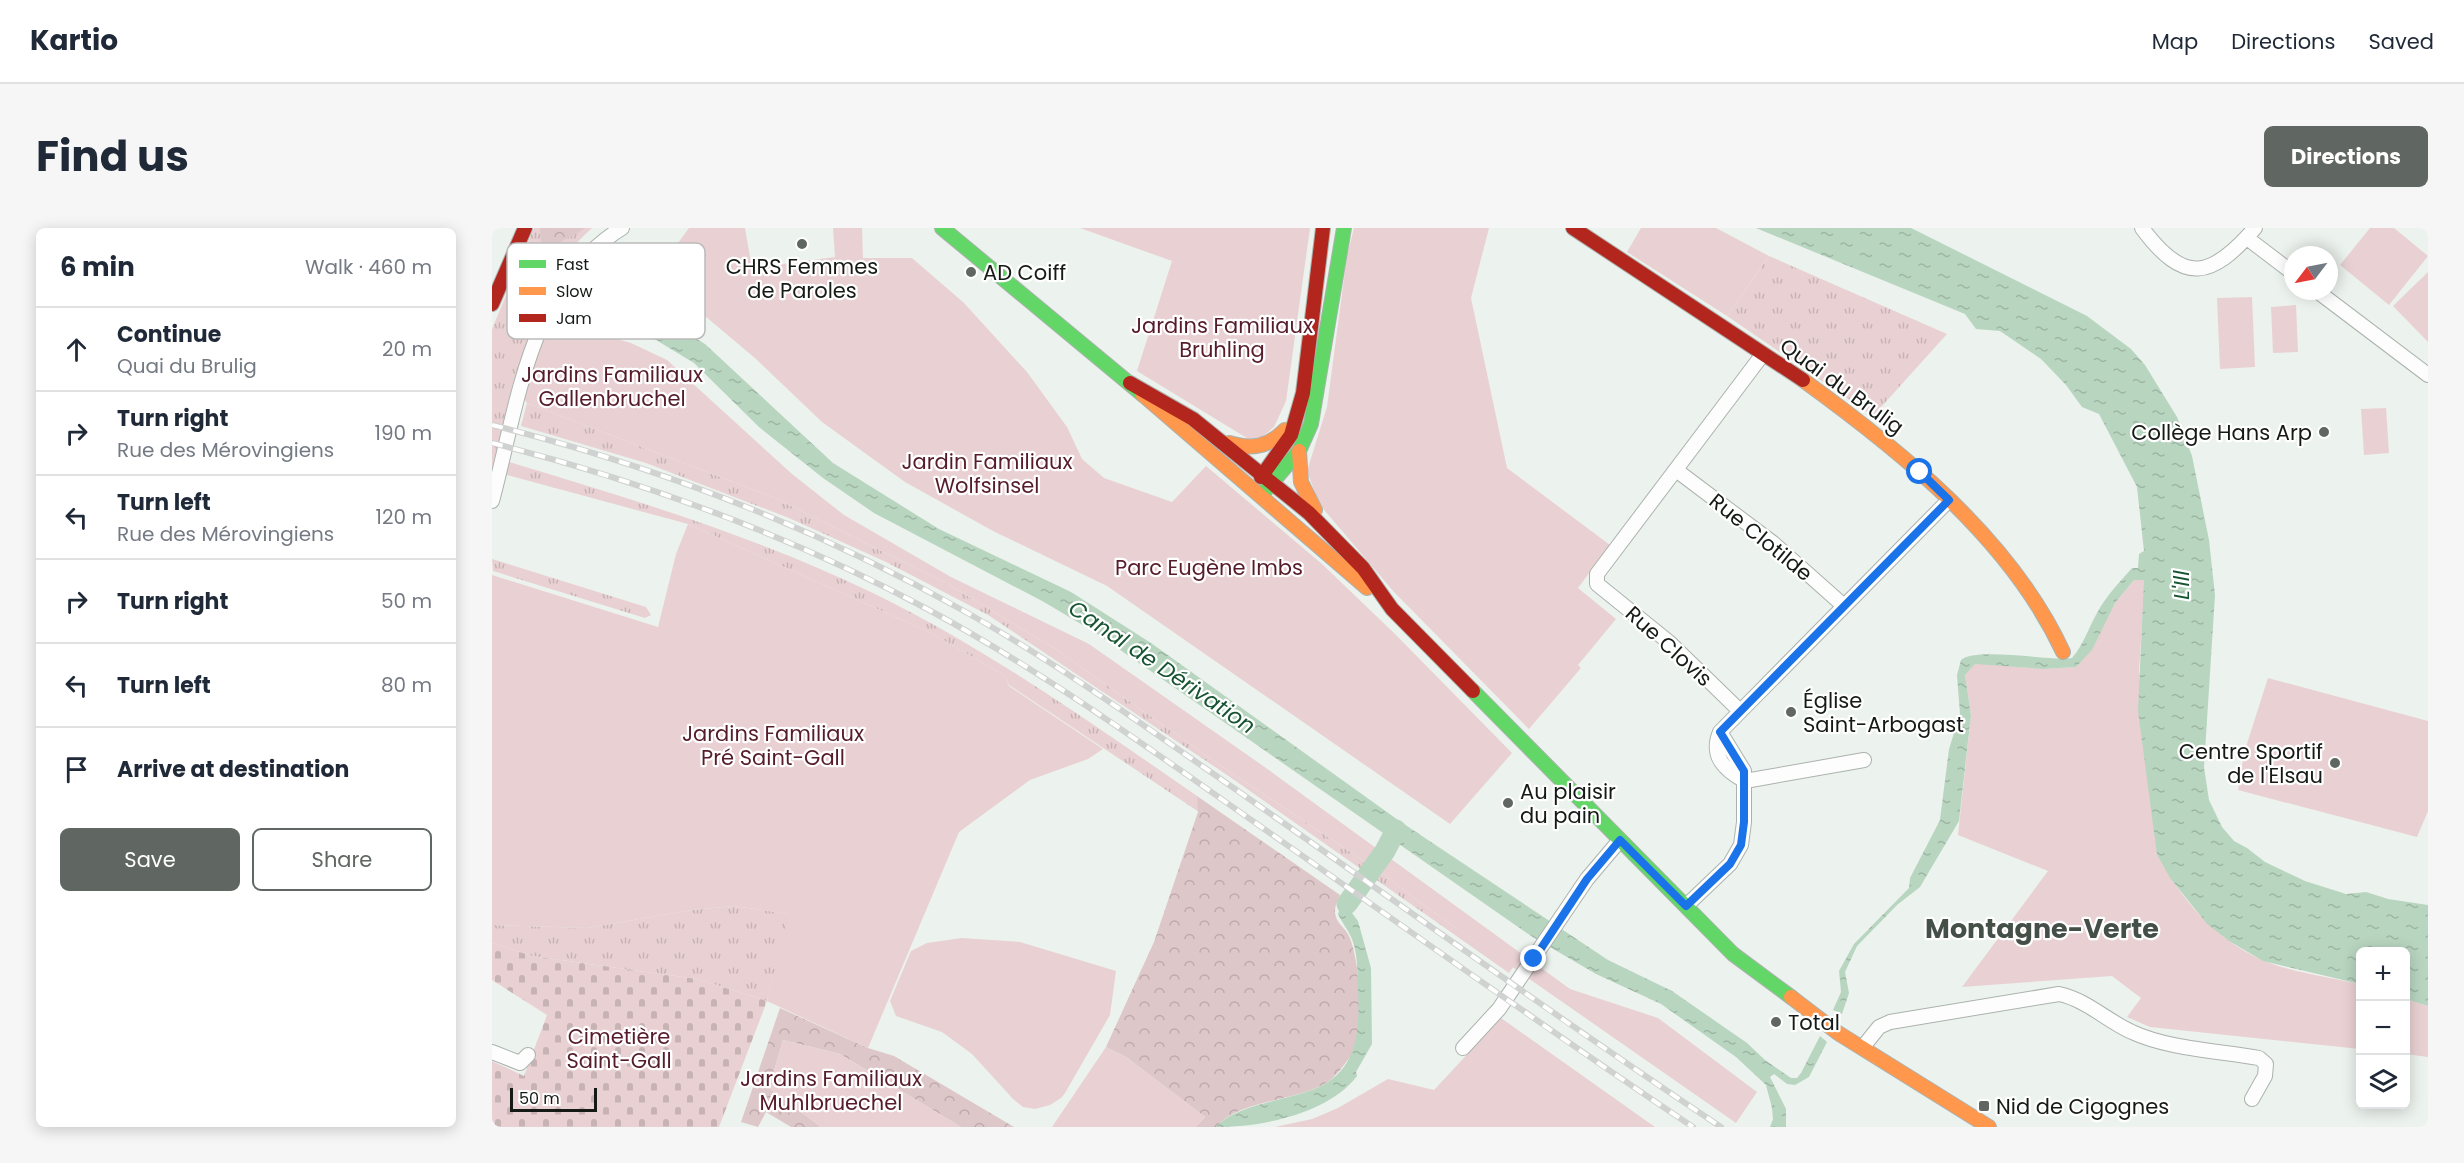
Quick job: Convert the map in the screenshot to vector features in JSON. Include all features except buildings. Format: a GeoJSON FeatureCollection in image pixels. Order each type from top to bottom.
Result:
{"type":"FeatureCollection","features":[{"type":"Feature","properties":{"kind":"main road"},"geometry":{"type":"LineString","coordinates":[[518,243],[525,228]]}},
{"type":"Feature","properties":{"kind":"main road"},"geometry":{"type":"LineString","coordinates":[[942,228],[1130,382],[1392,609],[1733,954],[1819,1019],[1989,1127]]}},
{"type":"Feature","properties":{"kind":"main road"},"geometry":{"type":"LineString","coordinates":[[1268,478],[1290,435],[1303,393],[1323,228]]}},
{"type":"Feature","properties":{"kind":"main road"},"geometry":{"type":"LineString","coordinates":[[1334,537],[1301,488],[1299,451],[1315,410],[1344,228]]}},
{"type":"Feature","properties":{"kind":"main road","name":"Quai du Brulig"},"geometry":{"type":"LineString","coordinates":[[1573,228],[1763,354],[1874,432],[1980,531],[2032,597],[2054,632],[2063,652]]}},
{"type":"Feature","properties":{"kind":"main road"},"geometry":{"type":"LineString","coordinates":[[492,269],[501,248]]}},
{"type":"Feature","properties":{"kind":"main road"},"geometry":{"type":"LineString","coordinates":[[492,304],[507,269]]}},
{"type":"Feature","properties":{"kind":"main road"},"geometry":{"type":"LineString","coordinates":[[1130,382],[1178,406],[1268,478],[1334,537],[1378,584],[1392,609]]}},
{"type":"Feature","properties":{"kind":"main road"},"geometry":{"type":"LineString","coordinates":[[1226,443],[1243,448],[1268,446],[1297,417]]}},
{"type":"Feature","properties":{"kind":"main road"},"geometry":{"type":"LineString","coordinates":[[1256,491],[1299,451]]}},
{"type":"Feature","properties":{"kind":"street"},"geometry":{"type":"LineString","coordinates":[[602,243],[622,228]]}},
{"type":"Feature","properties":{"kind":"street"},"geometry":{"type":"LineString","coordinates":[[2142,228],[2166,258],[2184,267],[2201,269],[2221,261],[2251,233],[2284,264]]}},
{"type":"Feature","properties":{"kind":"street"},"geometry":{"type":"LineString","coordinates":[[2329,300],[2428,375]]}},
{"type":"Feature","properties":{"kind":"street"},"geometry":{"type":"LineString","coordinates":[[492,501],[535,339]]}},
{"type":"Feature","properties":{"kind":"street"},"geometry":{"type":"LineString","coordinates":[[1676,470],[1763,354]]}},
{"type":"Feature","properties":{"kind":"street","name":"Rue Clovis"},"geometry":{"type":"LineString","coordinates":[[1676,470],[1597,574],[1597,584],[1670,643],[1740,711]]}},
{"type":"Feature","properties":{"kind":"street","name":"Rue Clotilde"},"geometry":{"type":"LineString","coordinates":[[1676,470],[1773,543],[1844,606]]}},
{"type":"Feature","properties":{"kind":"street"},"geometry":{"type":"LineString","coordinates":[[1686,906],[1736,854],[1744,822],[1745,782],[1742,765],[1720,732],[1949,500]]}},
{"type":"Feature","properties":{"kind":"street"},"geometry":{"type":"LineString","coordinates":[[1745,782],[1864,760]]}},
{"type":"Feature","properties":{"kind":"street"},"geometry":{"type":"LineString","coordinates":[[1463,1048],[1499,1009],[1591,873],[1620,840]]}},
{"type":"Feature","properties":{"kind":"street"},"geometry":{"type":"LineString","coordinates":[[1863,1047],[1879,1027],[1890,1022],[2059,994],[2074,998],[2133,1033],[2166,1042],[2259,1058],[2266,1065],[2265,1076],[2252,1099]]}},
{"type":"Feature","properties":{"kind":"street"},"geometry":{"type":"LineString","coordinates":[[492,1052],[520,1064],[528,1055]]}},
{"type":"Feature","properties":{"kind":"green space"},"geometry":{"type":"Polygon","coordinates":[[[534,228],[592,228],[577,243],[528,243],[534,228]]]}},
{"type":"Feature","properties":{"kind":"green space"},"geometry":{"type":"Polygon","coordinates":[[[540,228],[585,228],[559,243],[541,243],[540,228]]]}},
{"type":"Feature","properties":{"kind":"green space"},"geometry":{"type":"Polygon","coordinates":[[[689,228],[745,228],[752,268],[835,257],[833,228],[862,228],[863,258],[912,258],[964,303],[1027,372],[1067,427],[1082,459],[1104,478],[1172,502],[1206,466],[1322,564],[1395,634],[1512,753],[1450,824],[1107,586],[993,531],[905,482],[822,422],[756,359],[705,316],[705,243],[678,243],[689,228]]]}},
{"type":"Feature","properties":{"kind":"green space","name":"Jardins Familiaux Bruhling"},"geometry":{"type":"Polygon","coordinates":[[[1080,228],[1310,228],[1286,401],[1274,427],[1255,443],[1137,371],[1172,261],[1080,228]]]}},
{"type":"Feature","properties":{"kind":"green space"},"geometry":{"type":"Polygon","coordinates":[[[1354,228],[1489,228],[1471,298],[1507,468],[1610,545],[1578,588],[1616,619],[1578,665],[1581,668],[1529,729],[1394,592],[1319,504],[1307,471],[1327,407],[1347,256],[1354,228]]]}},
{"type":"Feature","properties":{"kind":"green space"},"geometry":{"type":"Polygon","coordinates":[[[1641,228],[1716,228],[1769,256],[1727,316],[1627,252],[1641,228]]]}},
{"type":"Feature","properties":{"kind":"green space"},"geometry":{"type":"Polygon","coordinates":[[[2370,228],[2394,228],[2428,256],[2389,305],[2340,265],[2370,228]]]}},
{"type":"Feature","properties":{"kind":"green space"},"geometry":{"type":"Polygon","coordinates":[[[1769,256],[1947,334],[1873,416],[1727,316],[1769,256]]]}},
{"type":"Feature","properties":{"kind":"green space"},"geometry":{"type":"Polygon","coordinates":[[[2428,272],[2428,342],[2393,306],[2428,272]]]}},
{"type":"Feature","properties":{"kind":"green space"},"geometry":{"type":"Polygon","coordinates":[[[507,293],[507,339],[531,339],[513,383],[492,469],[492,329],[507,293]]]}},
{"type":"Feature","properties":{"kind":"green space"},"geometry":{"type":"Polygon","coordinates":[[[2252,297],[2255,367],[2220,369],[2217,298],[2252,297]]]}},
{"type":"Feature","properties":{"kind":"green space"},"geometry":{"type":"Polygon","coordinates":[[[2296,305],[2298,352],[2273,353],[2271,307],[2296,305]]]}},
{"type":"Feature","properties":{"kind":"green space","name":"Jardins Familiaux Gallenbruchel"},"geometry":{"type":"Polygon","coordinates":[[[531,339],[617,339],[667,360],[792,474],[844,515],[951,577],[1089,644],[1266,768],[1570,989],[1658,1018],[1757,1092],[1736,1123],[1429,909],[1385,875],[1214,761],[1054,648],[946,583],[775,498],[527,403],[513,383],[531,339]]]}},
{"type":"Feature","properties":{"kind":"green space"},"geometry":{"type":"Polygon","coordinates":[[[527,403],[775,498],[946,583],[1054,648],[1214,761],[1385,875],[1429,909],[1513,967],[1509,973],[1227,775],[988,615],[886,562],[789,518],[646,463],[521,426],[527,403]]]}},
{"type":"Feature","properties":{"kind":"green space"},"geometry":{"type":"Polygon","coordinates":[[[2386,408],[2389,453],[2364,455],[2361,409],[2386,408]]]}},
{"type":"Feature","properties":{"kind":"green space"},"geometry":{"type":"Polygon","coordinates":[[[509,462],[694,520],[831,573],[875,594],[959,639],[1079,715],[1197,796],[1199,812],[1009,685],[1005,676],[931,633],[688,524],[507,475],[509,462]]]}},
{"type":"Feature","properties":{"kind":"green space","name":"Jardins Familiaux Pré Saint-Gall"},"geometry":{"type":"Polygon","coordinates":[[[688,524],[931,633],[1005,676],[1009,686],[1103,749],[1088,759],[1030,780],[959,832],[868,1048],[767,1001],[789,914],[734,906],[692,910],[587,928],[492,925],[492,575],[658,627],[676,554],[688,524]]]}},
{"type":"Feature","properties":{"kind":"green space"},"geometry":{"type":"Polygon","coordinates":[[[492,559],[646,607],[651,615],[645,618],[493,571],[492,559]]]}},
{"type":"Feature","properties":{"kind":"green space"},"geometry":{"type":"Polygon","coordinates":[[[2134,580],[2145,580],[2139,671],[2157,855],[2188,902],[2229,941],[2262,960],[2284,968],[2356,983],[2356,1049],[2150,1027],[2127,1017],[2141,998],[2112,976],[1962,987],[2048,871],[1958,835],[1971,715],[1965,675],[1975,663],[2043,669],[2076,667],[2115,603],[2134,580]]]}},
{"type":"Feature","properties":{"kind":"green space","name":"Centre Sportif de l'Elsau"},"geometry":{"type":"Polygon","coordinates":[[[2268,678],[2428,721],[2428,811],[2417,837],[2238,790],[2244,753],[2268,678]]]}},
{"type":"Feature","properties":{"kind":"green space"},"geometry":{"type":"Polygon","coordinates":[[[1197,796],[1340,895],[1335,914],[1338,922],[1348,933],[1353,947],[1360,997],[1360,1015],[1355,1046],[1350,1057],[1333,1078],[1299,1094],[1239,1111],[1216,1127],[1195,1127],[1205,1117],[1126,1057],[1106,1047],[1154,942],[1198,812],[1197,796]]]}},
{"type":"Feature","properties":{"kind":"green space"},"geometry":{"type":"Polygon","coordinates":[[[734,906],[790,914],[767,1001],[697,979],[532,956],[492,943],[492,925],[587,928],[692,910],[734,906]]]}},
{"type":"Feature","properties":{"kind":"green space"},"geometry":{"type":"Polygon","coordinates":[[[962,938],[1020,942],[1116,971],[1110,1015],[1065,1093],[1050,1105],[1035,1109],[1023,1107],[972,1054],[942,1032],[896,1016],[890,1001],[911,951],[927,943],[962,938]]]}},
{"type":"Feature","properties":{"kind":"green space","name":"Cimetière Saint-Gall"},"geometry":{"type":"Polygon","coordinates":[[[492,943],[532,956],[697,979],[767,1001],[719,1127],[492,1127],[492,1061],[524,1076],[547,1015],[492,980],[492,943]]]}},
{"type":"Feature","properties":{"kind":"green space"},"geometry":{"type":"Polygon","coordinates":[[[2410,1000],[2428,1006],[2428,1057],[2410,1055],[2410,1000]]]}},
{"type":"Feature","properties":{"kind":"green space"},"geometry":{"type":"Polygon","coordinates":[[[780,1008],[868,1048],[894,1056],[1014,1127],[961,1127],[840,1054],[783,1040],[769,1088],[821,1127],[791,1127],[766,1112],[758,1127],[741,1122],[780,1008]]]}},
{"type":"Feature","properties":{"kind":"green space"},"geometry":{"type":"Polygon","coordinates":[[[1501,1018],[1655,1127],[1275,1127],[1312,1119],[1338,1108],[1388,1079],[1434,1090],[1501,1018]]]}},
{"type":"Feature","properties":{"kind":"green space","name":"Jardins Familiaux Muhlbruechel"},"geometry":{"type":"Polygon","coordinates":[[[783,1040],[840,1054],[961,1127],[821,1127],[769,1088],[783,1040]]]}},
{"type":"Feature","properties":{"kind":"green space"},"geometry":{"type":"Polygon","coordinates":[[[1106,1047],[1126,1057],[1205,1117],[1195,1127],[1052,1127],[1106,1047]]]}},
{"type":"Feature","properties":{"kind":"water","name":"L'Ill"},"geometry":{"type":"Polygon","coordinates":[[[1756,228],[1911,228],[2087,316],[2131,349],[2145,365],[2177,417],[2192,456],[2209,540],[2215,595],[2204,767],[2209,800],[2222,827],[2234,841],[2265,862],[2305,881],[2346,894],[2366,892],[2388,899],[2428,905],[2428,1006],[2410,1000],[2410,947],[2356,947],[2356,983],[2263,961],[2229,941],[2207,924],[2170,878],[2157,855],[2138,711],[2144,580],[2134,580],[2115,603],[2092,650],[2076,667],[2043,669],[1975,664],[1965,675],[1971,715],[1959,821],[1920,887],[1897,905],[1857,946],[1845,972],[1849,993],[1842,1014],[1833,1010],[1841,992],[1839,971],[1854,944],[1909,888],[1910,878],[1940,820],[1949,749],[1960,714],[1957,675],[1961,660],[1969,656],[1996,654],[2072,658],[2104,601],[2132,568],[2138,568],[2139,554],[2144,551],[2137,487],[2099,414],[2082,407],[2066,385],[2041,359],[2000,331],[1976,329],[1965,314],[1756,228]]]}},
{"type":"Feature","properties":{"kind":"water","name":"Canal de Dérivation"},"geometry":{"type":"Polygon","coordinates":[[[653,339],[697,339],[705,344],[833,463],[939,529],[1071,592],[1151,643],[1398,820],[1608,960],[1672,991],[1747,1043],[1765,1060],[1791,1078],[1797,1078],[1801,1073],[1820,1036],[1827,1042],[1809,1077],[1795,1085],[1787,1084],[1774,1074],[1770,1077],[1786,1109],[1786,1127],[1770,1127],[1773,1119],[1772,1108],[1766,1085],[1736,1057],[1661,1004],[1596,974],[1531,936],[1096,633],[1044,602],[874,513],[823,478],[759,427],[694,363],[653,339]]]}},
{"type":"Feature","properties":{"kind":"water"},"geometry":{"type":"Polygon","coordinates":[[[1343,899],[1354,907],[1352,913],[1358,921],[1371,968],[1372,1044],[1356,1072],[1357,1076],[1345,1089],[1329,1100],[1293,1116],[1253,1124],[1216,1127],[1234,1114],[1246,1109],[1323,1085],[1346,1064],[1356,1037],[1358,1005],[1355,948],[1338,914],[1343,899]]]}},
{"type":"Feature","properties":{"kind":"waterway"},"geometry":{"type":"LineString","coordinates":[[1347,904],[1385,851],[1396,830]]}},
{"type":"Feature","properties":{"kind":"railway"},"geometry":{"type":"LineString","coordinates":[[492,425],[615,460],[734,502],[851,553],[964,611],[1107,700],[1542,1005],[1721,1127]]}},
{"type":"Feature","properties":{"kind":"railway"},"geometry":{"type":"LineString","coordinates":[[492,443],[604,475],[715,513],[824,558],[877,583],[972,634],[1055,685],[1137,740],[1693,1127]]}},
{"type":"Feature","properties":{"kind":"traffic: fast"},"geometry":{"type":"LineString","coordinates":[[942,228],[1142,394]]}},
{"type":"Feature","properties":{"kind":"traffic: fast"},"geometry":{"type":"LineString","coordinates":[[1264,492],[1299,451],[1311,424],[1344,228]]}},
{"type":"Feature","properties":{"kind":"traffic: fast"},"geometry":{"type":"LineString","coordinates":[[1473,691],[1733,954],[1791,997]]}},
{"type":"Feature","properties":{"kind":"traffic: slow"},"geometry":{"type":"LineString","coordinates":[[1803,380],[1915,467],[1984,535],[2014,572],[2041,611],[2063,652]]}},
{"type":"Feature","properties":{"kind":"traffic: slow"},"geometry":{"type":"LineString","coordinates":[[1142,394],[1367,588]]}},
{"type":"Feature","properties":{"kind":"traffic: slow"},"geometry":{"type":"LineString","coordinates":[[1229,443],[1259,446],[1279,436],[1285,430]]}},
{"type":"Feature","properties":{"kind":"traffic: slow"},"geometry":{"type":"LineString","coordinates":[[1299,451],[1301,482],[1315,510]]}},
{"type":"Feature","properties":{"kind":"traffic: slow"},"geometry":{"type":"LineString","coordinates":[[1791,997],[1838,1033],[1989,1127]]}},
{"type":"Feature","properties":{"kind":"traffic: jam"},"geometry":{"type":"LineString","coordinates":[[518,243],[525,228]]}},
{"type":"Feature","properties":{"kind":"traffic: jam"},"geometry":{"type":"LineString","coordinates":[[1261,477],[1291,435],[1303,393],[1323,228]]}},
{"type":"Feature","properties":{"kind":"traffic: jam"},"geometry":{"type":"LineString","coordinates":[[1573,228],[1803,380]]}},
{"type":"Feature","properties":{"kind":"traffic: jam"},"geometry":{"type":"LineString","coordinates":[[492,304],[507,269]]}},
{"type":"Feature","properties":{"kind":"traffic: jam"},"geometry":{"type":"LineString","coordinates":[[1130,383],[1193,419],[1309,513],[1363,568],[1392,609],[1473,691]]}},
{"type":"Feature","properties":{"kind":"place","name":"CHRS Femmes de Paroles"},"geometry":{"type":"Point","coordinates":[802,244]}},
{"type":"Feature","properties":{"kind":"place","name":"AD Coiff"},"geometry":{"type":"Point","coordinates":[971,272]}},
{"type":"Feature","properties":{"kind":"place","name":"Collège Hans Arp"},"geometry":{"type":"Point","coordinates":[2324,432]}},
{"type":"Feature","properties":{"kind":"place","name":"Église Saint-Arbogast"},"geometry":{"type":"Point","coordinates":[1791,712]}},
{"type":"Feature","properties":{"kind":"place","name":"Centre Sportif de l'Elsau"},"geometry":{"type":"Point","coordinates":[2335,763]}},
{"type":"Feature","properties":{"kind":"place","name":"Au plaisir du pain"},"geometry":{"type":"Point","coordinates":[1508,803]}},
{"type":"Feature","properties":{"kind":"place","name":"Total"},"geometry":{"type":"Point","coordinates":[1776,1022]}},
{"type":"Feature","properties":{"kind":"place","name":"Nid de Cigognes"},"geometry":{"type":"Point","coordinates":[1984,1106]}},
{"type":"Feature","properties":{"kind":"district","name":"Montagne-Verte"},"geometry":{"type":"Point","coordinates":[2042,928]}},
{"type":"Feature","properties":{"kind":"route"},"geometry":{"type":"LineString","coordinates":[[1534,959],[1587,879],[1620,840],[1686,906],[1730,864],[1741,845],[1745,782],[1742,765],[1720,732],[1949,500],[1920,472]]}},
{"type":"Feature","properties":{"kind":"park label","name":"Jardin Familiaux Wolfsinsel"},"geometry":{"type":"Point","coordinates":[987,473]}},
{"type":"Feature","properties":{"kind":"park label","name":"Parc Eugène Imbs"},"geometry":{"type":"Point","coordinates":[1209,567]}}]}
